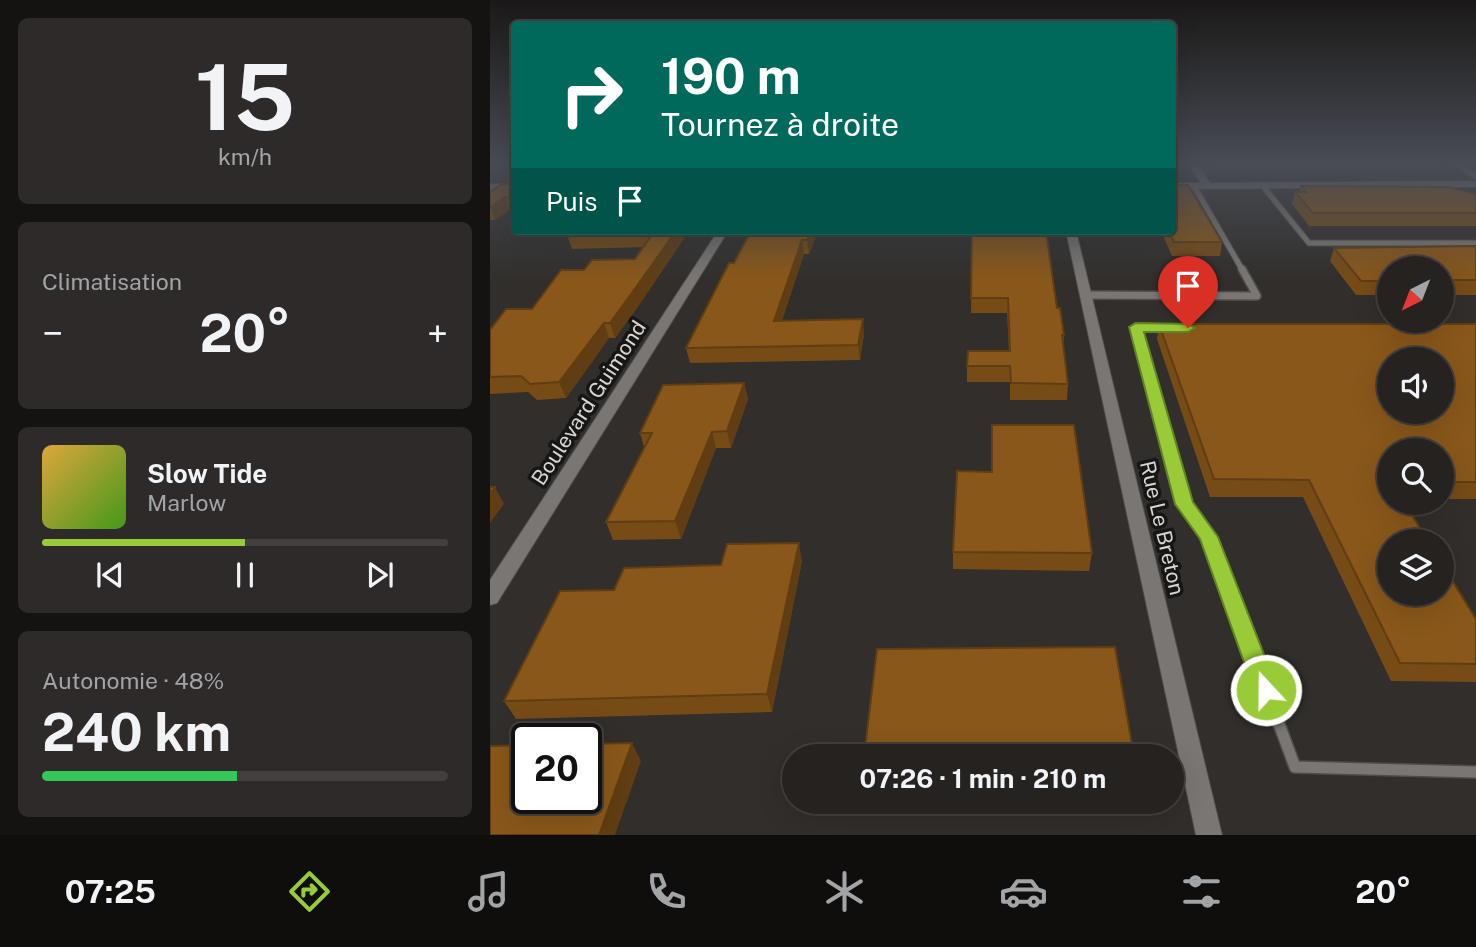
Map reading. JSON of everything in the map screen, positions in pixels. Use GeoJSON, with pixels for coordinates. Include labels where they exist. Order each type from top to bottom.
{"type":"FeatureCollection","features":[{"type":"Feature","properties":{"kind":"street","name":"Boulevard Guimond"},"geometry":{"type":"LineString","coordinates":[[490,597],[720,235]]}},
{"type":"Feature","properties":{"kind":"street","name":"Rue Le Breton"},"geometry":{"type":"LineString","coordinates":[[1072,235],[1209,835]]}},
{"type":"Feature","properties":{"kind":"lane"},"geometry":{"type":"LineString","coordinates":[[1086,295],[1257,296],[1204,203]]}},
{"type":"Feature","properties":{"kind":"lane"},"geometry":{"type":"LineString","coordinates":[[1277,203],[1309,243],[1476,243]]}},
{"type":"Feature","properties":{"kind":"lane"},"geometry":{"type":"LineString","coordinates":[[1176,328],[1136,327],[1184,504],[1209,537],[1295,767],[1476,772]]}},
{"type":"Feature","properties":{"kind":"building"},"geometry":{"type":"Polygon","coordinates":[[[1176,203],[1199,203],[1222,242],[1174,242],[1171,235],[1176,235],[1176,203]]]}},
{"type":"Feature","properties":{"kind":"building"},"geometry":{"type":"Polygon","coordinates":[[[1304,203],[1476,203],[1476,213],[1313,213],[1304,203]]]}},
{"type":"Feature","properties":{"kind":"building"},"geometry":{"type":"Polygon","coordinates":[[[652,235],[673,235],[610,323],[604,323],[559,382],[530,384],[521,376],[490,377],[490,330],[506,309],[532,309],[561,270],[584,270],[592,260],[635,259],[652,235]]]}},
{"type":"Feature","properties":{"kind":"building"},"geometry":{"type":"Polygon","coordinates":[[[749,235],[809,235],[807,240],[802,240],[774,321],[863,319],[858,345],[686,348],[729,263],[734,263],[749,235]]]}},
{"type":"Feature","properties":{"kind":"building"},"geometry":{"type":"Polygon","coordinates":[[[972,235],[1047,235],[1057,308],[1060,308],[1064,335],[1068,384],[1011,383],[1010,366],[967,366],[968,351],[1010,351],[1008,298],[971,298],[972,235]]]}},
{"type":"Feature","properties":{"kind":"building"},"geometry":{"type":"Polygon","coordinates":[[[1476,246],[1476,280],[1454,280],[1454,256],[1377,256],[1377,281],[1361,281],[1334,248],[1476,246]]]}},
{"type":"Feature","properties":{"kind":"building"},"geometry":{"type":"Polygon","coordinates":[[[1159,324],[1377,324],[1377,333],[1454,333],[1454,324],[1476,324],[1476,482],[1454,482],[1454,438],[1377,438],[1377,515],[1412,515],[1421,529],[1377,529],[1377,606],[1454,606],[1454,583],[1476,619],[1476,664],[1400,663],[1309,480],[1214,479],[1159,324]]]}},
{"type":"Feature","properties":{"kind":"building"},"geometry":{"type":"Polygon","coordinates":[[[744,383],[727,431],[712,432],[675,521],[606,522],[652,433],[640,433],[663,385],[744,383]]]}},
{"type":"Feature","properties":{"kind":"building"},"geometry":{"type":"Polygon","coordinates":[[[992,425],[1074,425],[1092,553],[953,552],[957,471],[992,472],[992,425]]]}},
{"type":"Feature","properties":{"kind":"building"},"geometry":{"type":"Polygon","coordinates":[[[799,543],[767,694],[504,701],[560,591],[614,590],[624,568],[721,565],[727,544],[799,543]]]}},
{"type":"Feature","properties":{"kind":"building"},"geometry":{"type":"Polygon","coordinates":[[[1115,647],[1132,744],[865,744],[877,649],[1115,647]]]}},
{"type":"Feature","properties":{"kind":"building"},"geometry":{"type":"Polygon","coordinates":[[[632,743],[599,835],[490,835],[490,746],[511,745],[511,814],[602,814],[602,744],[632,743]]]}},
{"type":"Feature","properties":{"kind":"route"},"geometry":{"type":"LineString","coordinates":[[1188,328],[1136,327],[1184,504],[1209,537],[1266,690]]}}]}
